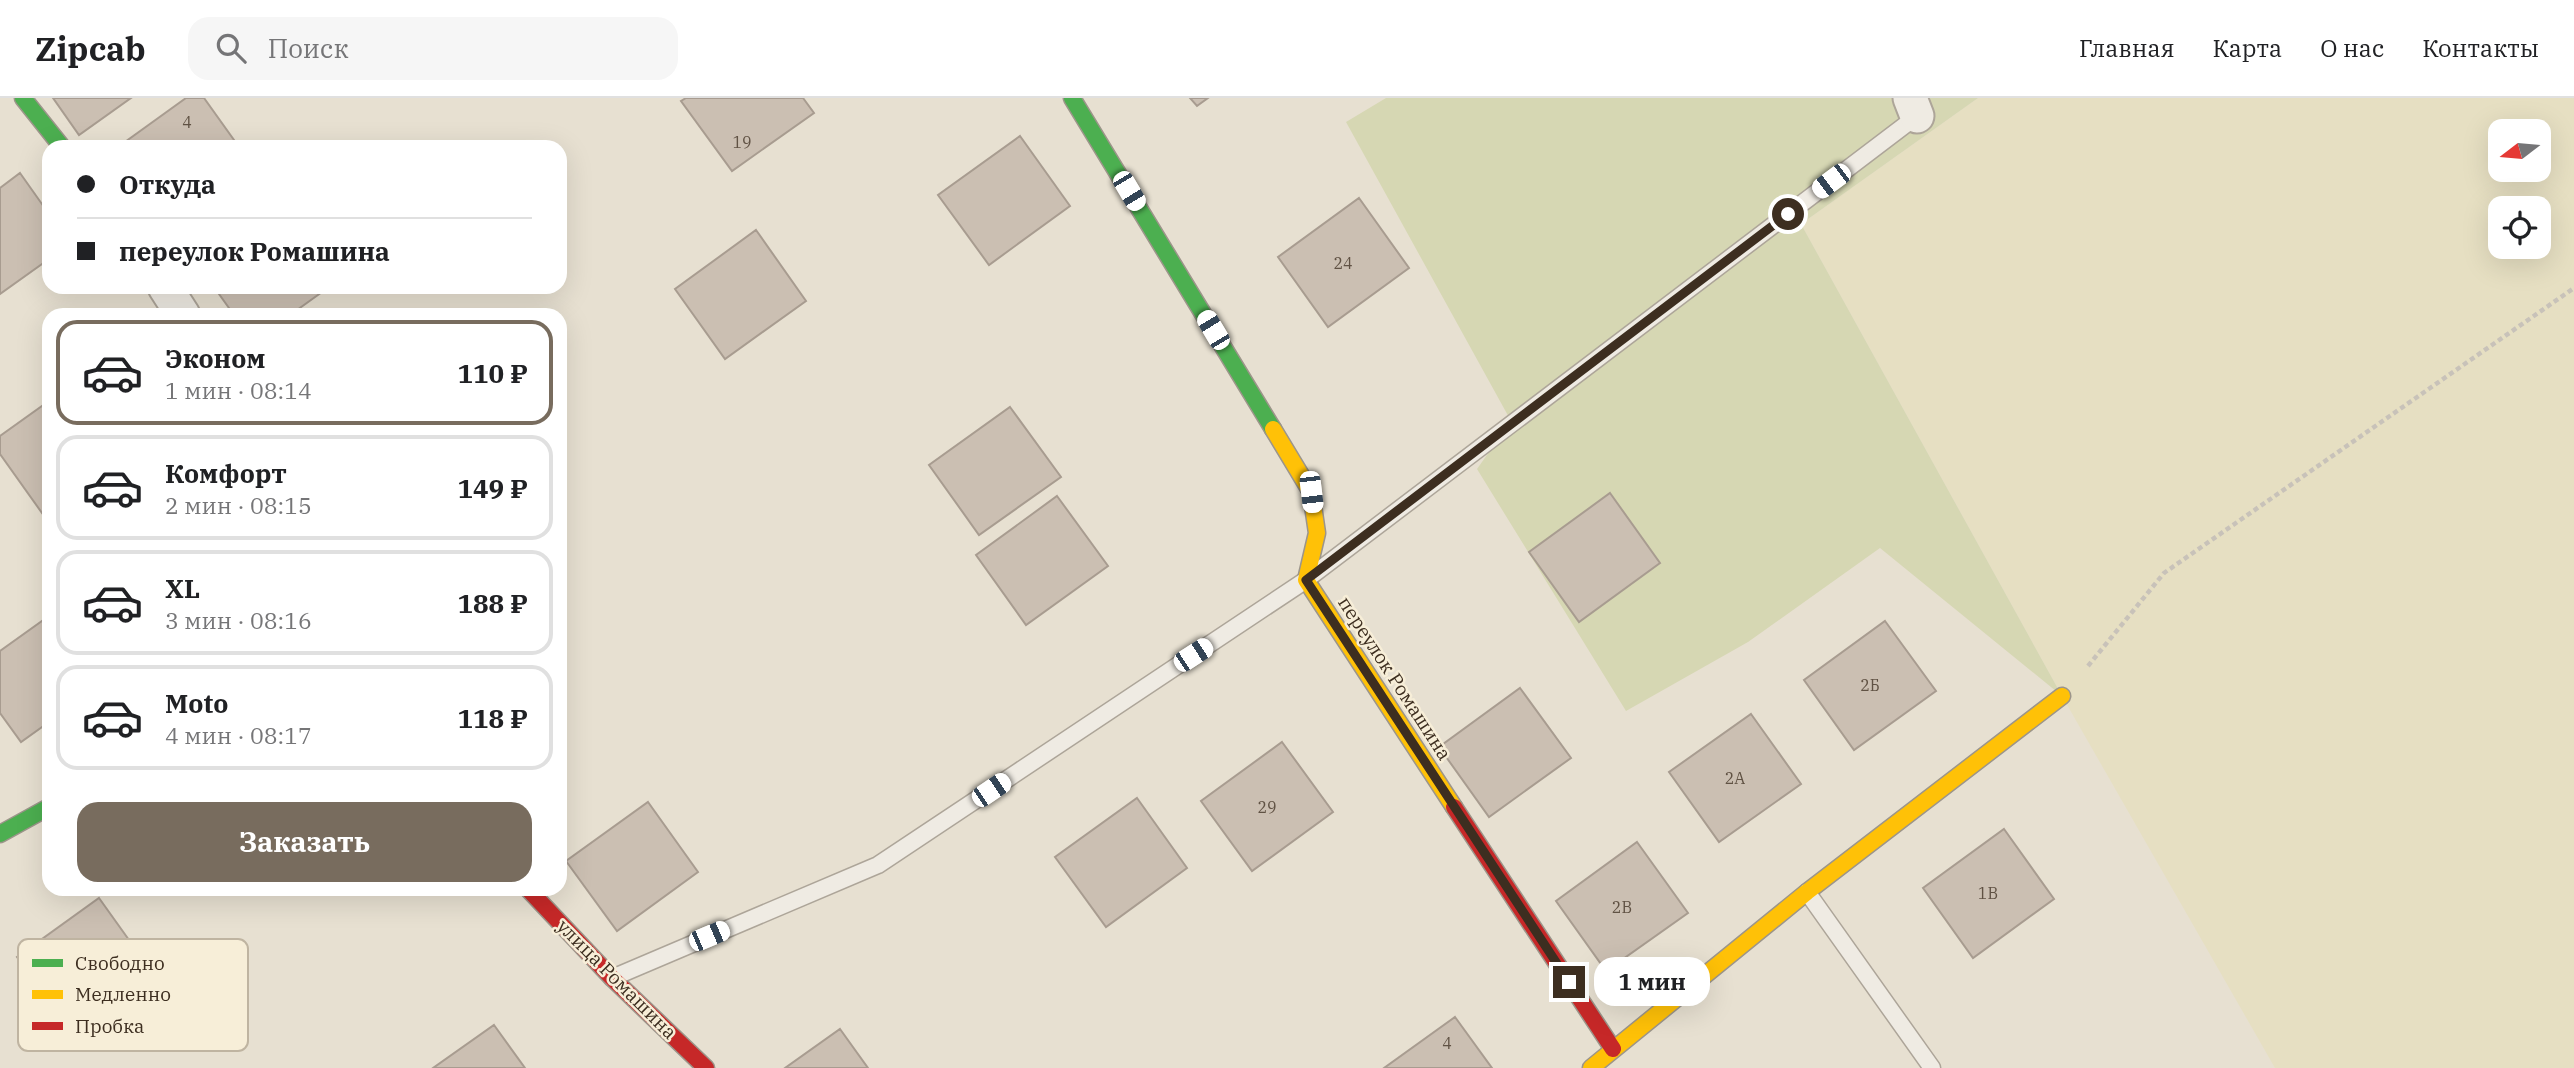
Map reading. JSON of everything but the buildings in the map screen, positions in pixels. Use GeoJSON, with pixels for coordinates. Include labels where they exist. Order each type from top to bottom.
{"type":"FeatureCollection","features":[{"type":"Feature","properties":{"kind":"street"},"geometry":{"type":"LineString","coordinates":[[23,98],[56,140]]}},
{"type":"Feature","properties":{"kind":"street"},"geometry":{"type":"LineString","coordinates":[[1072,98],[1311,492],[1317,533],[1306,580]]}},
{"type":"Feature","properties":{"kind":"street","name":"переулок Ромашина"},"geometry":{"type":"LineString","coordinates":[[1306,580],[1613,1049]]}},
{"type":"Feature","properties":{"kind":"street"},"geometry":{"type":"LineString","coordinates":[[1591,1068],[1807,892],[2062,696]]}},
{"type":"Feature","properties":{"kind":"street"},"geometry":{"type":"LineString","coordinates":[[0,834],[42,811]]}},
{"type":"Feature","properties":{"kind":"street","name":"улица Ромашина"},"geometry":{"type":"LineString","coordinates":[[535,896],[612,978],[706,1068]]}},
{"type":"Feature","properties":{"kind":"lane"},"geometry":{"type":"LineString","coordinates":[[612,978],[878,864],[1306,580],[1913,107]]}},
{"type":"Feature","properties":{"kind":"lane"},"geometry":{"type":"LineString","coordinates":[[1807,892],[1932,1068]]}},
{"type":"Feature","properties":{"kind":"path"},"geometry":{"type":"LineString","coordinates":[[2062,696],[2164,573],[2574,288]]}},
{"type":"Feature","properties":{"kind":"shaded area"},"geometry":{"type":"Polygon","coordinates":[[[1978,98],[2574,98],[2574,1068],[2275,1068],[2062,696],[1801,224],[1978,98]]]}},
{"type":"Feature","properties":{"kind":"green space"},"geometry":{"type":"Polygon","coordinates":[[[1386,98],[1978,98],[1801,224],[2062,696],[1880,548],[1748,642],[1626,711],[1477,469],[1511,421],[1346,122],[1386,98]]]}},
{"type":"Feature","properties":{"kind":"traffic: fast"},"geometry":{"type":"LineString","coordinates":[[23,98],[56,140]]}},
{"type":"Feature","properties":{"kind":"traffic: fast"},"geometry":{"type":"LineString","coordinates":[[1072,98],[1273,429]]}},
{"type":"Feature","properties":{"kind":"traffic: fast"},"geometry":{"type":"LineString","coordinates":[[0,834],[42,811]]}},
{"type":"Feature","properties":{"kind":"traffic: slow"},"geometry":{"type":"LineString","coordinates":[[1273,429],[1311,492],[1317,533],[1306,580],[1454,807]]}},
{"type":"Feature","properties":{"kind":"traffic: slow"},"geometry":{"type":"LineString","coordinates":[[1591,1068],[1807,892],[2062,696]]}},
{"type":"Feature","properties":{"kind":"traffic: jam"},"geometry":{"type":"LineString","coordinates":[[1454,807],[1613,1049]]}},
{"type":"Feature","properties":{"kind":"traffic: jam"},"geometry":{"type":"LineString","coordinates":[[535,896],[612,978],[706,1068]]}},
{"type":"Feature","properties":{"kind":"route"},"geometry":{"type":"LineString","coordinates":[[1569,982],[1306,580],[1788,214]]}}]}
